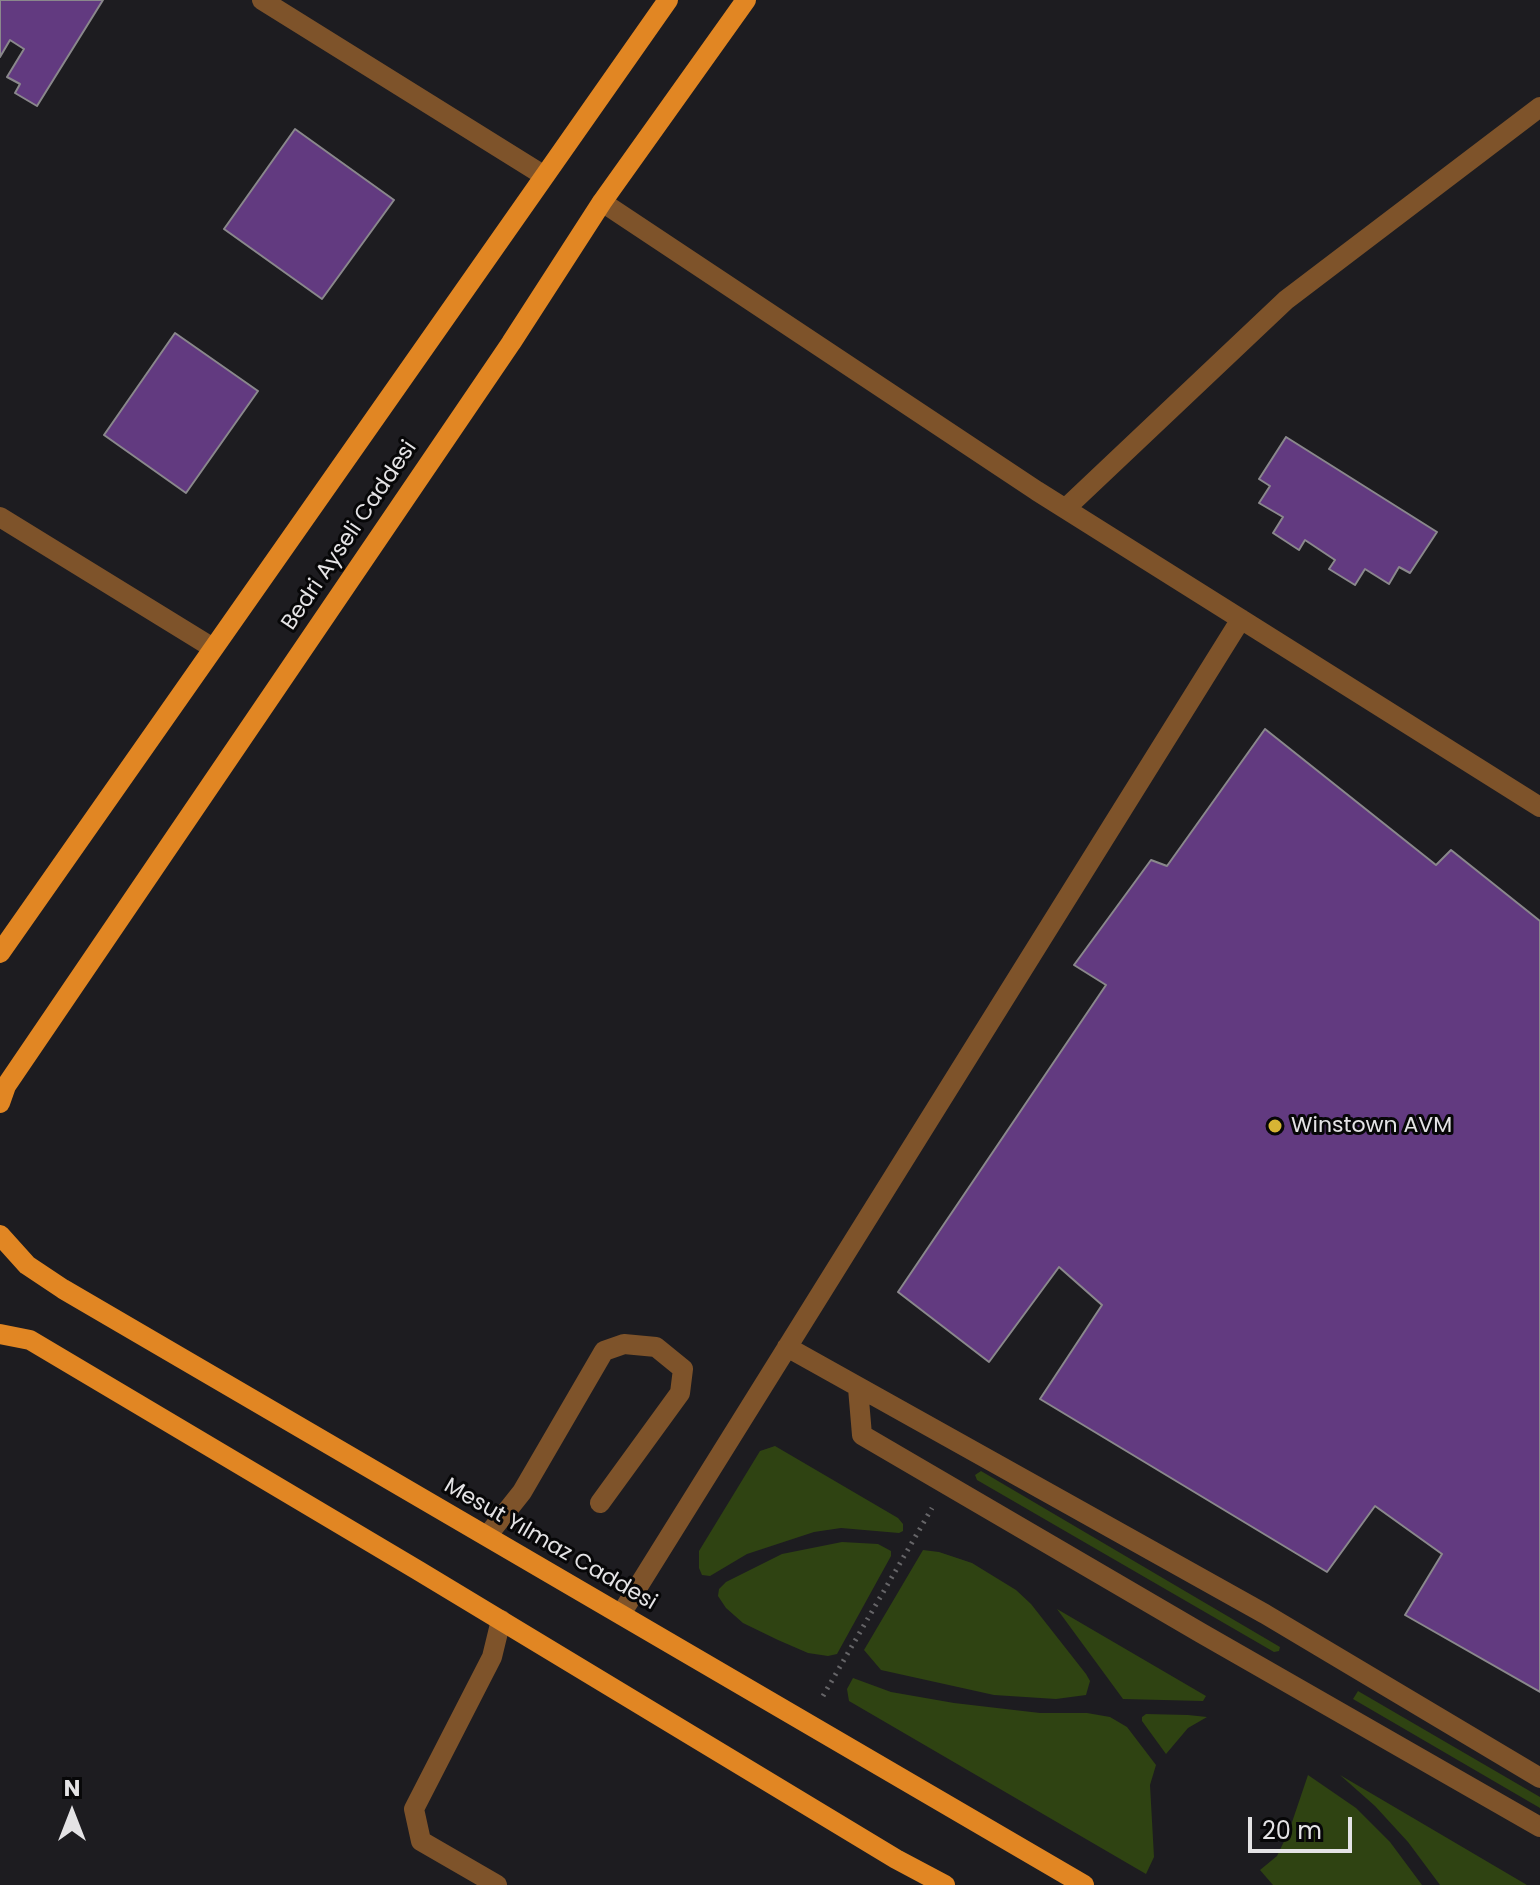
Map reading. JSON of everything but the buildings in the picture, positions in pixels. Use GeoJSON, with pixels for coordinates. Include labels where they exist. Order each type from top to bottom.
{"type":"FeatureCollection","features":[{"type":"Feature","properties":{"kind":"main road"},"geometry":{"type":"LineString","coordinates":[[0,953],[668,0]]}},
{"type":"Feature","properties":{"kind":"main road","name":"Bedri Ayseli Caddesi"},"geometry":{"type":"LineString","coordinates":[[0,1103],[6,1086],[511,343],[602,202],[746,0]]}},
{"type":"Feature","properties":{"kind":"main road","name":"Mesut Yılmaz Caddesi"},"geometry":{"type":"LineString","coordinates":[[0,1235],[27,1265],[63,1289],[1084,1885]]}},
{"type":"Feature","properties":{"kind":"main road"},"geometry":{"type":"LineString","coordinates":[[0,1334],[30,1340],[896,1859],[945,1885]]}},
{"type":"Feature","properties":{"kind":"street"},"geometry":{"type":"LineString","coordinates":[[262,0],[543,175]]}},
{"type":"Feature","properties":{"kind":"street"},"geometry":{"type":"LineString","coordinates":[[1066,508],[1286,300],[1540,107]]}},
{"type":"Feature","properties":{"kind":"street"},"geometry":{"type":"LineString","coordinates":[[602,202],[1066,508],[1540,807]]}},
{"type":"Feature","properties":{"kind":"street"},"geometry":{"type":"LineString","coordinates":[[0,517],[213,648]]}},
{"type":"Feature","properties":{"kind":"street"},"geometry":{"type":"LineString","coordinates":[[621,1614],[1241,619]]}},
{"type":"Feature","properties":{"kind":"street"},"geometry":{"type":"LineString","coordinates":[[487,1536],[522,1492],[604,1351],[624,1344],[656,1347],[683,1369],[680,1393],[600,1503]]}},
{"type":"Feature","properties":{"kind":"street"},"geometry":{"type":"LineString","coordinates":[[787,1347],[1265,1614],[1540,1778]]}},
{"type":"Feature","properties":{"kind":"street"},"geometry":{"type":"LineString","coordinates":[[858,1388],[862,1435],[1540,1827]]}},
{"type":"Feature","properties":{"kind":"street"},"geometry":{"type":"LineString","coordinates":[[497,1885],[421,1841],[414,1809],[492,1657],[501,1620]]}},
{"type":"Feature","properties":{"kind":"path"},"geometry":{"type":"LineString","coordinates":[[823,1696],[946,1484]]}},
{"type":"Feature","properties":{"kind":"green space"},"geometry":{"type":"Polygon","coordinates":[[[775,1446],[898,1518],[903,1524],[903,1531],[841,1528],[814,1532],[747,1554],[710,1576],[702,1575],[699,1551],[760,1451],[775,1446]]]}},
{"type":"Feature","properties":{"kind":"green space"},"geometry":{"type":"Polygon","coordinates":[[[981,1471],[1280,1647],[1279,1651],[1274,1652],[977,1480],[975,1475],[981,1471]]]}},
{"type":"Feature","properties":{"kind":"green space"},"geometry":{"type":"Polygon","coordinates":[[[842,1542],[878,1544],[891,1551],[891,1556],[837,1654],[808,1653],[743,1623],[718,1596],[719,1589],[726,1582],[782,1554],[842,1542]]]}},
{"type":"Feature","properties":{"kind":"green space"},"geometry":{"type":"Polygon","coordinates":[[[923,1550],[972,1563],[1016,1590],[1031,1604],[1086,1674],[1090,1681],[1086,1695],[1056,1699],[994,1695],[881,1670],[864,1650],[923,1550]]]}},
{"type":"Feature","properties":{"kind":"green space"},"geometry":{"type":"Polygon","coordinates":[[[1057,1609],[1206,1696],[1203,1701],[1123,1699],[1057,1609]]]}},
{"type":"Feature","properties":{"kind":"green space"},"geometry":{"type":"Polygon","coordinates":[[[853,1678],[891,1692],[1040,1713],[1087,1713],[1110,1717],[1127,1727],[1156,1765],[1150,1785],[1154,1857],[1146,1874],[849,1701],[847,1689],[853,1678]]]}},
{"type":"Feature","properties":{"kind":"green space"},"geometry":{"type":"Polygon","coordinates":[[[1358,1691],[1540,1797],[1540,1808],[1353,1699],[1358,1691]]]}},
{"type":"Feature","properties":{"kind":"green space"},"geometry":{"type":"Polygon","coordinates":[[[1146,1714],[1207,1717],[1188,1728],[1166,1754],[1142,1721],[1146,1714]]]}},
{"type":"Feature","properties":{"kind":"green space"},"geometry":{"type":"Polygon","coordinates":[[[1308,1775],[1356,1808],[1390,1842],[1422,1885],[1273,1885],[1260,1870],[1277,1856],[1308,1775]]]}},
{"type":"Feature","properties":{"kind":"green space"},"geometry":{"type":"Polygon","coordinates":[[[1340,1775],[1527,1885],[1440,1885],[1408,1842],[1375,1806],[1340,1775]]]}},
{"type":"Feature","properties":{"kind":"place","name":"Winstown AVM"},"geometry":{"type":"Point","coordinates":[1275,1126]}}]}
